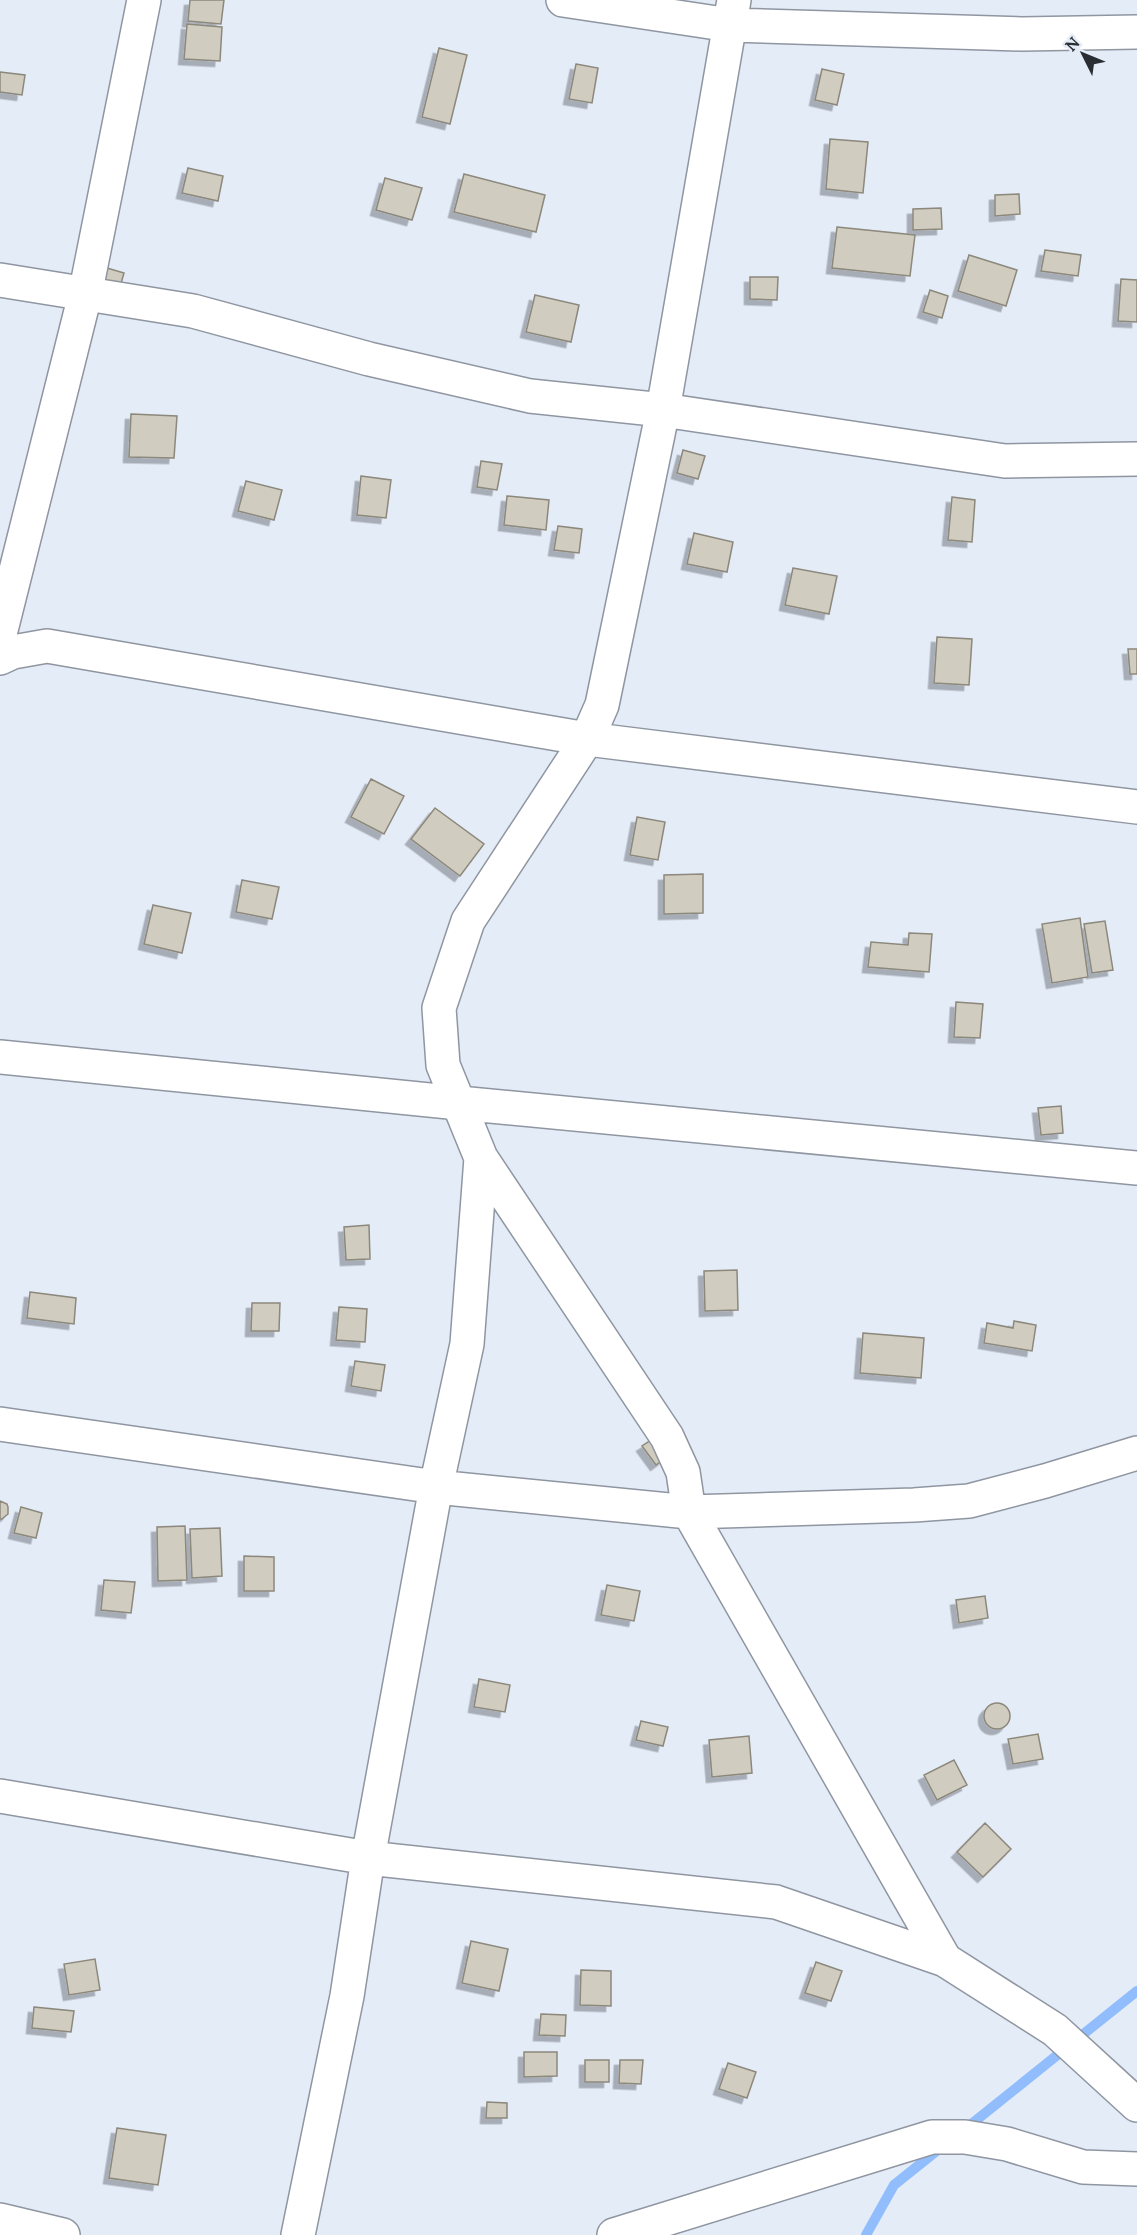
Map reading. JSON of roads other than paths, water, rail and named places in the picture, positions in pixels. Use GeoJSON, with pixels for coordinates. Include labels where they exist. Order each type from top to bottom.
{"type":"FeatureCollection","features":[{"type":"Feature","properties":{"kind":"street"},"geometry":{"type":"LineString","coordinates":[[0,634],[85,295],[144,0]]}},
{"type":"Feature","properties":{"kind":"street"},"geometry":{"type":"LineString","coordinates":[[563,0],[1022,34],[1137,32]]}},
{"type":"Feature","properties":{"kind":"street"},"geometry":{"type":"LineString","coordinates":[[732,13],[663,410],[602,705],[587,739],[468,921],[439,1008],[443,1065],[482,1158],[667,1437],[683,1472],[689,1512],[945,1960]]}},
{"type":"Feature","properties":{"kind":"street"},"geometry":{"type":"LineString","coordinates":[[0,280],[193,311],[369,359],[530,396],[663,410],[1005,461],[1137,459]]}},
{"type":"Feature","properties":{"kind":"street"},"geometry":{"type":"LineString","coordinates":[[0,658],[13,652],[47,646],[587,739],[1137,807]]}},
{"type":"Feature","properties":{"kind":"street"},"geometry":{"type":"LineString","coordinates":[[0,1057],[1137,1168]]}},
{"type":"Feature","properties":{"kind":"street"},"geometry":{"type":"LineString","coordinates":[[298,2235],[347,1996],[368,1858],[436,1487],[467,1344],[482,1158]]}},
{"type":"Feature","properties":{"kind":"street"},"geometry":{"type":"LineString","coordinates":[[0,1424],[436,1487],[689,1512],[969,1501],[1137,1453]]}},
{"type":"Feature","properties":{"kind":"street"},"geometry":{"type":"LineString","coordinates":[[0,1796],[368,1858],[776,1902],[945,1960],[1055,2030],[1137,2105]]}},
{"type":"Feature","properties":{"kind":"street"},"geometry":{"type":"LineString","coordinates":[[614,2235],[932,2136],[965,2137],[1007,2145],[1083,2167],[1137,2169]]}},
{"type":"Feature","properties":{"kind":"street"},"geometry":{"type":"LineString","coordinates":[[0,2220],[63,2235]]}},
{"type":"Feature","properties":{"kind":"waterway"},"geometry":{"type":"LineString","coordinates":[[964,2130],[1137,1991]]}},
{"type":"Feature","properties":{"kind":"waterway"},"geometry":{"type":"LineString","coordinates":[[866,2235],[894,2185],[944,2145]]}}]}
